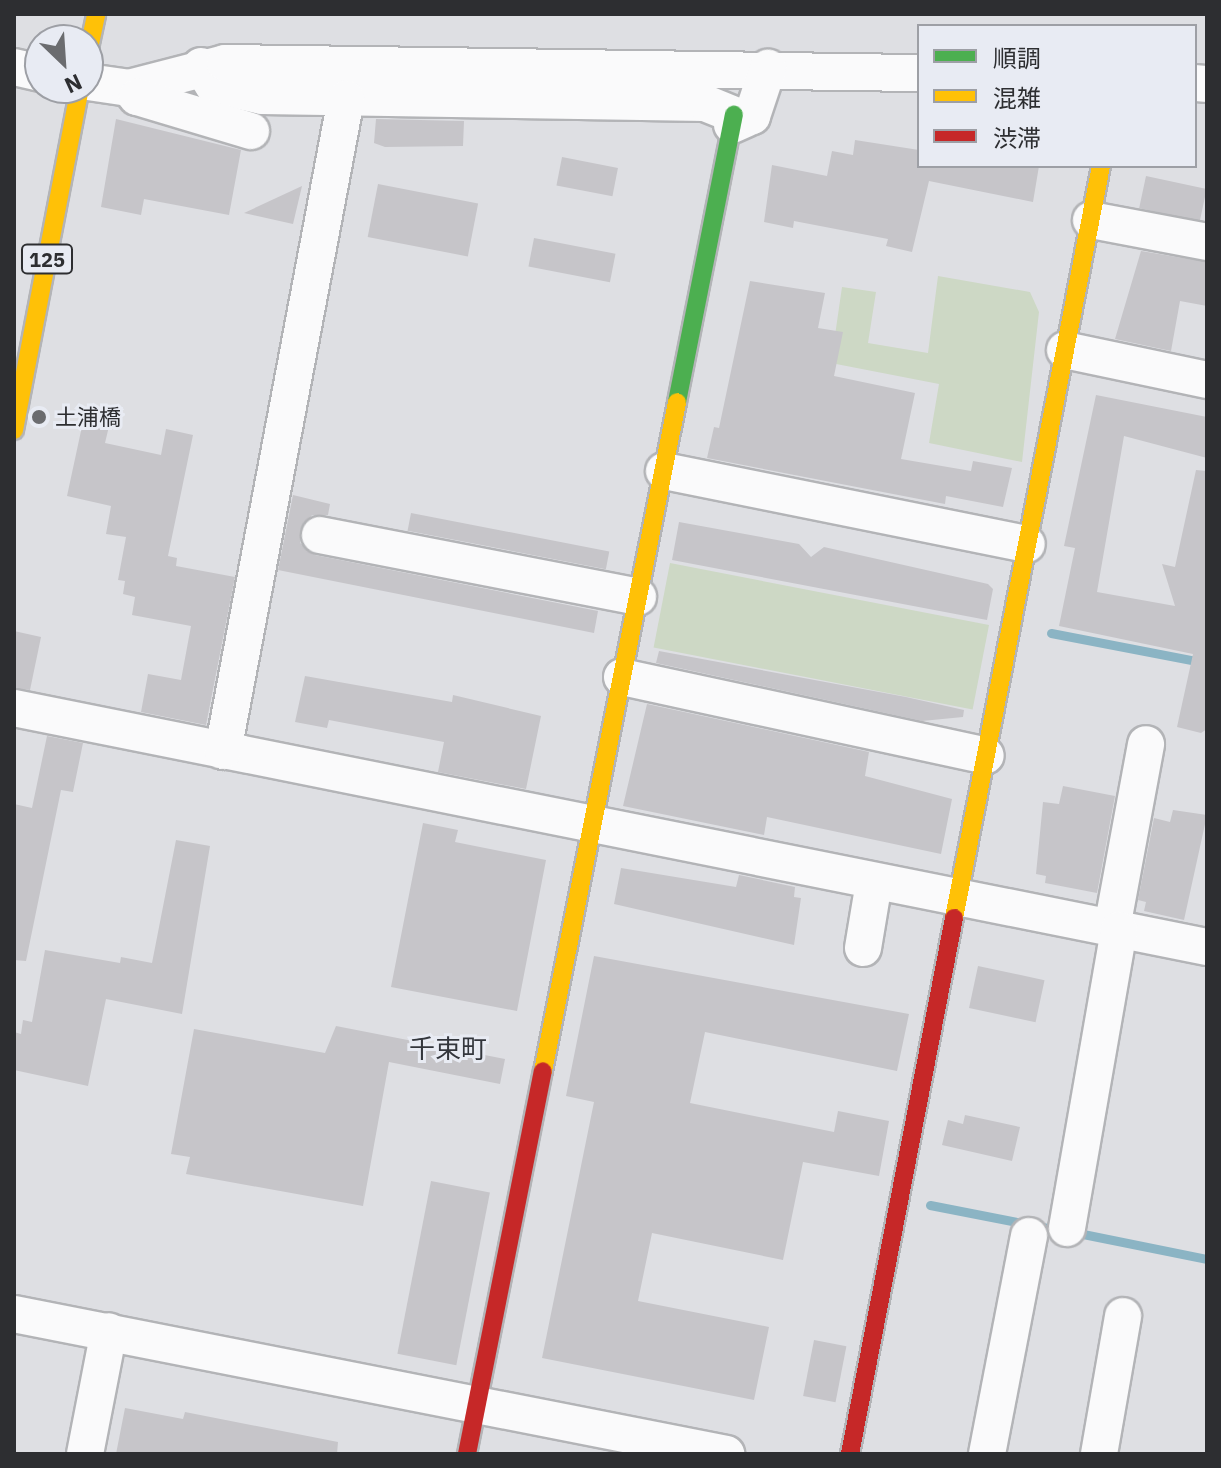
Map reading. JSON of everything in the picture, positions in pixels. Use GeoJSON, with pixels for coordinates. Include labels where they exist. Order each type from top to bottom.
{"type":"FeatureCollection","features":[{"type":"Feature","properties":{"kind":"main road","name":"125"},"geometry":{"type":"LineString","coordinates":[[14,430],[77,104]]}},
{"type":"Feature","properties":{"kind":"main road"},"geometry":{"type":"LineString","coordinates":[[467,1454],[733,120]]}},
{"type":"Feature","properties":{"kind":"main road"},"geometry":{"type":"LineString","coordinates":[[850,1454],[961,898],[1101,168]]}},
{"type":"Feature","properties":{"kind":"street"},"geometry":{"type":"LineString","coordinates":[[201,66],[213,85],[250,93],[346,99],[705,103],[733,120],[752,116],[768,68]]}},
{"type":"Feature","properties":{"kind":"street"},"geometry":{"type":"LineString","coordinates":[[104,84],[129,88],[201,66],[768,68],[917,73]]}},
{"type":"Feature","properties":{"kind":"street"},"geometry":{"type":"LineString","coordinates":[[129,88],[137,97],[251,131]]}},
{"type":"Feature","properties":{"kind":"street"},"geometry":{"type":"LineString","coordinates":[[223,751],[346,99]]}},
{"type":"Feature","properties":{"kind":"street"},"geometry":{"type":"LineString","coordinates":[[1091,220],[1207,242]]}},
{"type":"Feature","properties":{"kind":"street"},"geometry":{"type":"LineString","coordinates":[[1065,350],[1207,380]]}},
{"type":"Feature","properties":{"kind":"street"},"geometry":{"type":"LineString","coordinates":[[664,471],[1027,544]]}},
{"type":"Feature","properties":{"kind":"street"},"geometry":{"type":"LineString","coordinates":[[320,535],[638,597]]}},
{"type":"Feature","properties":{"kind":"street"},"geometry":{"type":"LineString","coordinates":[[622,677],[986,756]]}},
{"type":"Feature","properties":{"kind":"street"},"geometry":{"type":"LineString","coordinates":[[14,708],[1207,947]]}},
{"type":"Feature","properties":{"kind":"street"},"geometry":{"type":"LineString","coordinates":[[1067,1228],[1146,744]]}},
{"type":"Feature","properties":{"kind":"street"},"geometry":{"type":"LineString","coordinates":[[863,948],[874,882]]}},
{"type":"Feature","properties":{"kind":"street"},"geometry":{"type":"LineString","coordinates":[[987,1454],[1029,1236]]}},
{"type":"Feature","properties":{"kind":"street"},"geometry":{"type":"LineString","coordinates":[[14,1314],[476,1405],[664,1448],[726,1454]]}},
{"type":"Feature","properties":{"kind":"street"},"geometry":{"type":"LineString","coordinates":[[1099,1454],[1123,1316]]}},
{"type":"Feature","properties":{"kind":"street"},"geometry":{"type":"LineString","coordinates":[[85,1454],[109,1331]]}},
{"type":"Feature","properties":{"kind":"green space"},"geometry":{"type":"Polygon","coordinates":[[[938,276],[1030,292],[1039,312],[1022,462],[929,443],[939,384],[831,363],[842,287],[876,292],[868,343],[928,353],[938,276]]]}},
{"type":"Feature","properties":{"kind":"green space"},"geometry":{"type":"Polygon","coordinates":[[[670,563],[989,625],[973,709],[654,647],[670,563]]]}},
{"type":"Feature","properties":{"kind":"building"},"geometry":{"type":"Polygon","coordinates":[[[116,119],[241,150],[229,215],[144,199],[141,215],[101,207],[116,119]]]}},
{"type":"Feature","properties":{"kind":"building"},"geometry":{"type":"Polygon","coordinates":[[[376,119],[464,121],[463,146],[385,147],[374,143],[376,119]]]}},
{"type":"Feature","properties":{"kind":"building"},"geometry":{"type":"Polygon","coordinates":[[[855,140],[917,150],[917,168],[1039,168],[1033,202],[929,181],[912,252],[886,246],[888,239],[794,221],[793,228],[764,222],[772,165],[827,176],[832,151],[853,155],[855,140]]]}},
{"type":"Feature","properties":{"kind":"building"},"geometry":{"type":"Polygon","coordinates":[[[562,157],[618,168],[612,196],[556,185],[562,157]]]}},
{"type":"Feature","properties":{"kind":"building"},"geometry":{"type":"Polygon","coordinates":[[[1146,176],[1207,189],[1200,221],[1139,208],[1146,176]]]}},
{"type":"Feature","properties":{"kind":"building"},"geometry":{"type":"Polygon","coordinates":[[[378,184],[478,203],[468,256],[368,237],[378,184]]]}},
{"type":"Feature","properties":{"kind":"building"},"geometry":{"type":"Polygon","coordinates":[[[302,186],[293,224],[244,213],[302,186]]]}},
{"type":"Feature","properties":{"kind":"building"},"geometry":{"type":"Polygon","coordinates":[[[534,238],[615,254],[610,282],[528,266],[534,238]]]}},
{"type":"Feature","properties":{"kind":"building"},"geometry":{"type":"Polygon","coordinates":[[[1141,251],[1207,262],[1207,306],[1180,301],[1171,351],[1115,339],[1141,251]]]}},
{"type":"Feature","properties":{"kind":"building"},"geometry":{"type":"Polygon","coordinates":[[[750,281],[825,293],[818,328],[843,332],[834,376],[915,393],[901,459],[971,471],[973,461],[1012,468],[1003,507],[946,496],[945,504],[707,458],[714,427],[719,428],[750,281]]]}},
{"type":"Feature","properties":{"kind":"building"},"geometry":{"type":"Polygon","coordinates":[[[1096,395],[1207,417],[1207,458],[1124,436],[1097,592],[1175,606],[1162,564],[1175,567],[1196,470],[1207,471],[1207,729],[1201,733],[1177,727],[1193,654],[1059,626],[1075,548],[1064,546],[1096,395]]]}},
{"type":"Feature","properties":{"kind":"building"},"geometry":{"type":"Polygon","coordinates":[[[84,417],[110,422],[105,443],[161,455],[166,429],[193,435],[168,556],[177,558],[176,566],[235,577],[206,725],[141,712],[148,674],[181,680],[191,626],[132,615],[135,597],[123,594],[125,581],[118,580],[126,537],[106,534],[111,506],[67,496],[84,417]]]}},
{"type":"Feature","properties":{"kind":"building"},"geometry":{"type":"Polygon","coordinates":[[[293,495],[330,504],[328,515],[312,515],[300,530],[300,543],[315,555],[598,611],[594,633],[278,570],[293,495]]]}},
{"type":"Feature","properties":{"kind":"building"},"geometry":{"type":"Polygon","coordinates":[[[411,513],[609,552],[606,569],[408,531],[411,513]]]}},
{"type":"Feature","properties":{"kind":"building"},"geometry":{"type":"Polygon","coordinates":[[[679,522],[799,544],[811,557],[824,547],[988,584],[993,589],[987,620],[672,560],[679,522]]]}},
{"type":"Feature","properties":{"kind":"building"},"geometry":{"type":"Polygon","coordinates":[[[14,631],[41,637],[30,690],[14,688],[14,631]]]}},
{"type":"Feature","properties":{"kind":"building"},"geometry":{"type":"Polygon","coordinates":[[[659,651],[906,697],[964,710],[963,717],[922,721],[656,663],[659,651]]]}},
{"type":"Feature","properties":{"kind":"building"},"geometry":{"type":"Polygon","coordinates":[[[305,676],[452,702],[453,695],[541,716],[526,789],[438,772],[444,742],[329,720],[327,728],[295,722],[305,676]]]}},
{"type":"Feature","properties":{"kind":"building"},"geometry":{"type":"Polygon","coordinates":[[[647,704],[869,752],[865,776],[952,799],[941,854],[767,817],[764,835],[623,806],[647,704]]]}},
{"type":"Feature","properties":{"kind":"building"},"geometry":{"type":"Polygon","coordinates":[[[47,736],[83,743],[73,792],[61,790],[26,961],[14,960],[14,804],[32,808],[47,736]]]}},
{"type":"Feature","properties":{"kind":"building"},"geometry":{"type":"Polygon","coordinates":[[[1063,786],[1115,796],[1097,893],[1045,883],[1046,876],[1036,874],[1043,802],[1059,804],[1063,786]]]}},
{"type":"Feature","properties":{"kind":"building"},"geometry":{"type":"Polygon","coordinates":[[[1173,810],[1207,815],[1184,920],[1144,911],[1146,902],[1138,900],[1154,818],[1170,822],[1173,810]]]}},
{"type":"Feature","properties":{"kind":"building"},"geometry":{"type":"Polygon","coordinates":[[[423,823],[458,830],[455,842],[546,860],[517,1011],[391,987],[423,823]]]}},
{"type":"Feature","properties":{"kind":"building"},"geometry":{"type":"Polygon","coordinates":[[[176,840],[210,846],[182,1014],[106,999],[88,1086],[14,1070],[14,1032],[21,1034],[23,1020],[32,1022],[45,950],[120,963],[121,957],[152,963],[176,840]]]}},
{"type":"Feature","properties":{"kind":"building"},"geometry":{"type":"Polygon","coordinates":[[[621,868],[736,887],[739,875],[795,887],[794,897],[801,898],[794,945],[614,904],[621,868]]]}},
{"type":"Feature","properties":{"kind":"building"},"geometry":{"type":"Polygon","coordinates":[[[594,956],[909,1014],[897,1071],[705,1032],[690,1103],[834,1132],[838,1111],[889,1121],[879,1176],[803,1162],[783,1260],[652,1233],[638,1301],[769,1327],[754,1400],[542,1358],[594,1102],[566,1096],[594,956]]]}},
{"type":"Feature","properties":{"kind":"building"},"geometry":{"type":"Polygon","coordinates":[[[978,966],[1045,980],[1036,1022],[969,1008],[978,966]]]}},
{"type":"Feature","properties":{"kind":"building"},"geometry":{"type":"Polygon","coordinates":[[[336,1026],[505,1059],[500,1084],[389,1062],[363,1206],[186,1174],[190,1157],[171,1154],[194,1029],[325,1053],[336,1026]]]}},
{"type":"Feature","properties":{"kind":"building"},"geometry":{"type":"Polygon","coordinates":[[[965,1115],[1020,1127],[1012,1161],[942,1145],[948,1120],[963,1124],[965,1115]]]}},
{"type":"Feature","properties":{"kind":"building"},"geometry":{"type":"Polygon","coordinates":[[[431,1181],[490,1192],[456,1365],[397,1354],[431,1181]]]}},
{"type":"Feature","properties":{"kind":"building"},"geometry":{"type":"Polygon","coordinates":[[[814,1340],[846,1346],[836,1402],[803,1396],[814,1340]]]}},
{"type":"Feature","properties":{"kind":"building"},"geometry":{"type":"Polygon","coordinates":[[[125,1408],[183,1419],[185,1412],[338,1442],[337,1454],[116,1454],[125,1408]]]}},
{"type":"Feature","properties":{"kind":"waterway"},"geometry":{"type":"LineString","coordinates":[[1051,633],[1207,663]]}},
{"type":"Feature","properties":{"kind":"waterway"},"geometry":{"type":"LineString","coordinates":[[930,1205],[1058,1230]]}},
{"type":"Feature","properties":{"kind":"waterway"},"geometry":{"type":"LineString","coordinates":[[1073,1232],[1207,1259]]}},
{"type":"Feature","properties":{"kind":"traffic: fast"},"geometry":{"type":"LineString","coordinates":[[677,402],[734,115]]}},
{"type":"Feature","properties":{"kind":"traffic: slow"},"geometry":{"type":"LineString","coordinates":[[94,24],[96,14]]}},
{"type":"Feature","properties":{"kind":"traffic: slow"},"geometry":{"type":"LineString","coordinates":[[14,430],[77,104]]}},
{"type":"Feature","properties":{"kind":"traffic: slow"},"geometry":{"type":"LineString","coordinates":[[954,918],[1101,168]]}},
{"type":"Feature","properties":{"kind":"traffic: slow"},"geometry":{"type":"LineString","coordinates":[[543,1071],[677,402]]}},
{"type":"Feature","properties":{"kind":"traffic: jam"},"geometry":{"type":"LineString","coordinates":[[850,1454],[954,918]]}},
{"type":"Feature","properties":{"kind":"traffic: jam"},"geometry":{"type":"LineString","coordinates":[[467,1454],[543,1071]]}},
{"type":"Feature","properties":{"kind":"place","name":"土浦橋"},"geometry":{"type":"Point","coordinates":[39,417]}},
{"type":"Feature","properties":{"kind":"district","name":"千束町"},"geometry":{"type":"Point","coordinates":[448,1049]}}]}
